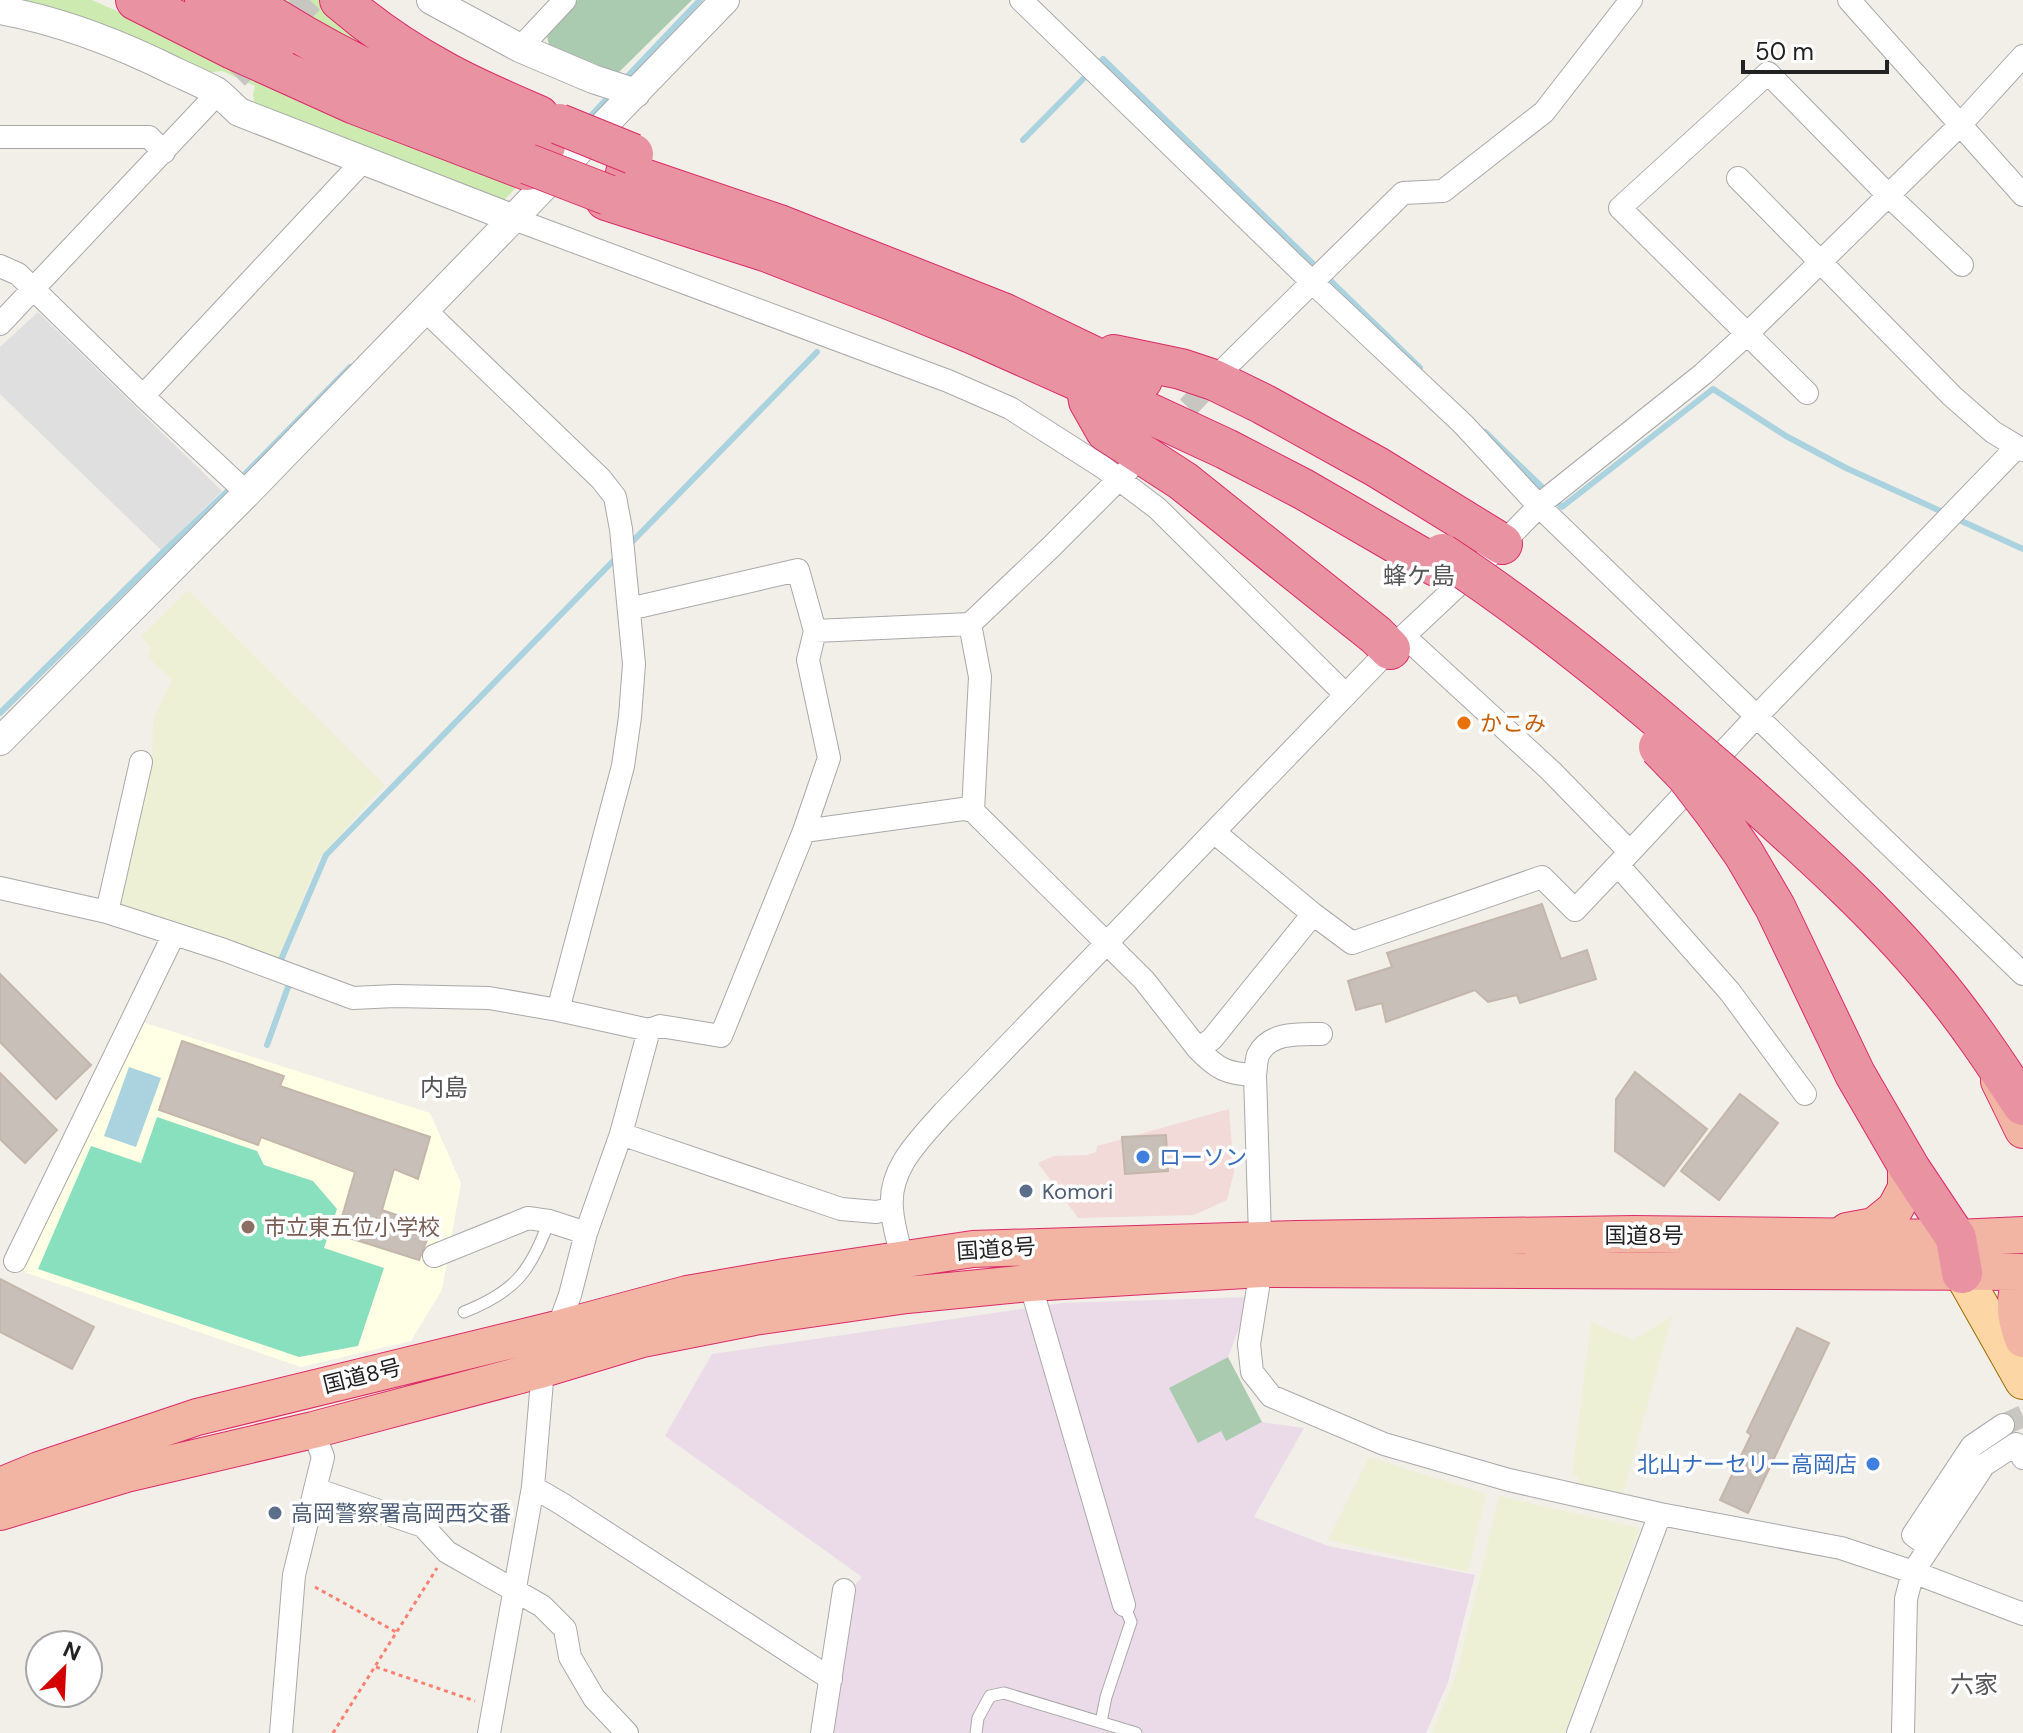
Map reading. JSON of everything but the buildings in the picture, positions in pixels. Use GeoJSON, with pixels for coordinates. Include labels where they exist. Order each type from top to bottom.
{"type":"FeatureCollection","features":[{"type":"Feature","properties":{"kind":"highway"},"geometry":{"type":"LineString","coordinates":[[136,0],[231,48],[355,104],[540,151],[619,180],[782,226],[1003,313],[1166,392],[1264,446],[1439,560]]}},
{"type":"Feature","properties":{"kind":"highway"},"geometry":{"type":"LineString","coordinates":[[205,0],[300,58],[471,141],[540,151]]}},
{"type":"Feature","properties":{"kind":"highway"},"geometry":{"type":"LineString","coordinates":[[246,0],[323,46],[375,72],[540,151],[619,180],[693,228],[768,252],[894,301],[1086,384],[1226,449],[1501,594],[1633,695],[1732,804],[1819,860],[1876,915],[1980,1039],[2023,1105]]}},
{"type":"Feature","properties":{"kind":"highway"},"geometry":{"type":"LineString","coordinates":[[340,0],[375,28],[443,72],[540,151]]}},
{"type":"Feature","properties":{"kind":"highway"},"geometry":{"type":"LineString","coordinates":[[1053,337],[1094,351],[1181,369],[1214,380],[1377,467],[1502,544]]}},
{"type":"Feature","properties":{"kind":"highway"},"geometry":{"type":"LineString","coordinates":[[1086,384],[1089,401],[1106,431],[1183,481],[1376,635],[1397,642]]}},
{"type":"Feature","properties":{"kind":"highway"},"geometry":{"type":"LineString","coordinates":[[1732,804],[1744,854],[1775,907],[1855,1074],[1965,1261],[2021,1254],[2023,1251]]}},
{"type":"Feature","properties":{"kind":"highway"},"geometry":{"type":"LineString","coordinates":[[1980,1039],[2023,1130]]}},
{"type":"Feature","properties":{"kind":"highway"},"geometry":{"type":"LineString","coordinates":[[1818,1236],[1874,1226],[1895,1209],[1906,1188],[1906,1161]]}},
{"type":"Feature","properties":{"kind":"highway","name":"国道8号"},"geometry":{"type":"LineString","coordinates":[[0,1512],[126,1474],[313,1430],[543,1369],[642,1339],[754,1317],[907,1295],[1260,1254],[1634,1234],[1818,1236],[2023,1273]]}},
{"type":"Feature","properties":{"kind":"highway","name":"国道8号"},"geometry":{"type":"LineString","coordinates":[[0,1486],[197,1417],[687,1294],[973,1249],[1033,1246],[1260,1254],[1965,1261],[2023,1235]]}},
{"type":"Feature","properties":{"kind":"highway"},"geometry":{"type":"LineString","coordinates":[[2023,1273],[2016,1289],[2016,1322],[2023,1339]]}},
{"type":"Feature","properties":{"kind":"main road"},"geometry":{"type":"LineString","coordinates":[[1965,1261],[2023,1381]]}},
{"type":"Feature","properties":{"kind":"street"},"geometry":{"type":"LineString","coordinates":[[431,0],[520,48],[593,79],[636,93]]}},
{"type":"Feature","properties":{"kind":"street"},"geometry":{"type":"LineString","coordinates":[[520,48],[565,0]]}},
{"type":"Feature","properties":{"kind":"street"},"geometry":{"type":"LineString","coordinates":[[0,741],[426,311],[725,0]]}},
{"type":"Feature","properties":{"kind":"street"},"geometry":{"type":"LineString","coordinates":[[1021,0],[1102,78],[1320,275],[1463,424],[1547,498],[1756,717],[2023,974]]}},
{"type":"Feature","properties":{"kind":"street"},"geometry":{"type":"LineString","coordinates":[[1225,368],[1403,193],[1443,191],[1544,112],[1631,0]]}},
{"type":"Feature","properties":{"kind":"street"},"geometry":{"type":"LineString","coordinates":[[1849,0],[2023,195]]}},
{"type":"Feature","properties":{"kind":"street"},"geometry":{"type":"LineString","coordinates":[[0,10],[65,25],[158,63],[227,84],[239,112],[514,219],[948,381],[1010,408],[1127,471],[1157,508],[1346,695]]}},
{"type":"Feature","properties":{"kind":"street"},"geometry":{"type":"LineString","coordinates":[[902,1259],[891,1209],[893,1183],[907,1153],[944,1112],[1397,642],[1547,498],[1703,374],[1747,334],[1960,125],[2023,56]]}},
{"type":"Feature","properties":{"kind":"street"},"geometry":{"type":"LineString","coordinates":[[1807,393],[1620,208],[1768,73],[1962,265]]}},
{"type":"Feature","properties":{"kind":"street"},"geometry":{"type":"LineString","coordinates":[[0,324],[227,84]]}},
{"type":"Feature","properties":{"kind":"street"},"geometry":{"type":"LineString","coordinates":[[0,137],[149,137],[164,152]]}},
{"type":"Feature","properties":{"kind":"street"},"geometry":{"type":"LineString","coordinates":[[143,396],[364,160]]}},
{"type":"Feature","properties":{"kind":"street"},"geometry":{"type":"LineString","coordinates":[[1214,832],[1352,943],[1542,877],[1575,910],[1756,717],[2020,449],[1993,432],[1952,396],[1738,178]]}},
{"type":"Feature","properties":{"kind":"street"},"geometry":{"type":"LineString","coordinates":[[0,266],[18,274],[247,493]]}},
{"type":"Feature","properties":{"kind":"street"},"geometry":{"type":"LineString","coordinates":[[426,311],[601,479],[615,497],[634,664],[630,717],[623,766],[558,1010]]}},
{"type":"Feature","properties":{"kind":"street"},"geometry":{"type":"LineString","coordinates":[[815,631],[970,624],[1127,471]]}},
{"type":"Feature","properties":{"kind":"street"},"geometry":{"type":"LineString","coordinates":[[0,888],[107,912],[224,950],[353,998],[489,998],[649,1030],[660,1026],[721,1036],[804,831],[829,758],[808,660],[815,631],[798,570],[629,609]]}},
{"type":"Feature","properties":{"kind":"street"},"geometry":{"type":"LineString","coordinates":[[970,624],[980,677],[973,811]]}},
{"type":"Feature","properties":{"kind":"street"},"geometry":{"type":"LineString","coordinates":[[1397,642],[1551,771],[1730,992],[1805,1094]]}},
{"type":"Feature","properties":{"kind":"street"},"geometry":{"type":"LineString","coordinates":[[107,912],[141,762]]}},
{"type":"Feature","properties":{"kind":"street"},"geometry":{"type":"LineString","coordinates":[[804,831],[963,809],[973,811],[1144,980],[1212,1065],[1234,1074],[1255,1075]]}},
{"type":"Feature","properties":{"kind":"street"},"geometry":{"type":"LineString","coordinates":[[1198,1049],[1212,1039],[1313,914]]}},
{"type":"Feature","properties":{"kind":"street"},"geometry":{"type":"LineString","coordinates":[[15,1261],[174,934]]}},
{"type":"Feature","properties":{"kind":"street"},"geometry":{"type":"LineString","coordinates":[[489,1733],[533,1487],[543,1369],[621,1134],[649,1030]]}},
{"type":"Feature","properties":{"kind":"street"},"geometry":{"type":"LineString","coordinates":[[1321,1034],[1294,1034],[1269,1041],[1257,1056],[1260,1254],[1249,1344],[1252,1372],[1271,1396],[1384,1444],[1509,1480],[1660,1514],[1841,1548],[2023,1614]]}},
{"type":"Feature","properties":{"kind":"street"},"geometry":{"type":"LineString","coordinates":[[621,1134],[841,1209],[876,1212],[891,1209]]}},
{"type":"Feature","properties":{"kind":"street"},"geometry":{"type":"LineString","coordinates":[[434,1256],[528,1218],[586,1233]]}},
{"type":"Feature","properties":{"kind":"street"},"geometry":{"type":"LineString","coordinates":[[1030,1283],[1124,1605]]}},
{"type":"Feature","properties":{"kind":"street"},"geometry":{"type":"LineString","coordinates":[[1929,1547],[1913,1535],[1972,1446],[2003,1425]]}},
{"type":"Feature","properties":{"kind":"street"},"geometry":{"type":"LineString","coordinates":[[281,1733],[294,1575],[323,1457],[313,1430]]}},
{"type":"Feature","properties":{"kind":"street"},"geometry":{"type":"LineString","coordinates":[[1903,1733],[1906,1599],[1913,1572],[1984,1465],[2016,1444],[2023,1458]]}},
{"type":"Feature","properties":{"kind":"street"},"geometry":{"type":"LineString","coordinates":[[533,1487],[831,1679]]}},
{"type":"Feature","properties":{"kind":"street"},"geometry":{"type":"LineString","coordinates":[[315,1489],[423,1526],[447,1552],[542,1606],[565,1629],[570,1657],[594,1698],[627,1733]]}},
{"type":"Feature","properties":{"kind":"street"},"geometry":{"type":"LineString","coordinates":[[1578,1733],[1660,1514]]}},
{"type":"Feature","properties":{"kind":"street"},"geometry":{"type":"LineString","coordinates":[[822,1733],[844,1590]]}},
{"type":"Feature","properties":{"kind":"lane"},"geometry":{"type":"LineString","coordinates":[[464,1312],[492,1301],[512,1286],[530,1264],[549,1221]]}},
{"type":"Feature","properties":{"kind":"lane"},"geometry":{"type":"LineString","coordinates":[[1101,1722],[1131,1622],[1124,1605]]}},
{"type":"Feature","properties":{"kind":"lane"},"geometry":{"type":"LineString","coordinates":[[976,1733],[978,1718],[990,1696],[1004,1693],[1136,1733]]}},
{"type":"Feature","properties":{"kind":"path"},"geometry":{"type":"LineString","coordinates":[[333,1733],[447,1552]]}},
{"type":"Feature","properties":{"kind":"path"},"geometry":{"type":"LineString","coordinates":[[294,1575],[397,1632]]}},
{"type":"Feature","properties":{"kind":"path"},"geometry":{"type":"LineString","coordinates":[[375,1667],[494,1707]]}},
{"type":"Feature","properties":{"kind":"shaded area"},"geometry":{"type":"Polygon","coordinates":[[[578,0],[692,0],[618,73],[549,45],[546,32],[578,0]]]}},
{"type":"Feature","properties":{"kind":"shaded area"},"geometry":{"type":"Polygon","coordinates":[[[38,312],[222,491],[161,550],[0,394],[0,347],[38,312]]]}},
{"type":"Feature","properties":{"kind":"shaded area"},"geometry":{"type":"Polygon","coordinates":[[[188,590],[385,785],[320,857],[277,963],[119,903],[152,762],[153,720],[172,680],[147,656],[151,648],[141,637],[188,590]]]}},
{"type":"Feature","properties":{"kind":"shaded area","name":"市立東五位小学校"},"geometry":{"type":"Polygon","coordinates":[[[142,1022],[430,1113],[461,1183],[442,1290],[411,1341],[301,1367],[21,1271],[142,1022]]]}},
{"type":"Feature","properties":{"kind":"shaded area"},"geometry":{"type":"Polygon","coordinates":[[[1229,1109],[1234,1172],[1227,1200],[1194,1215],[1078,1218],[1038,1163],[1054,1156],[1087,1155],[1096,1152],[1097,1146],[1229,1109]]]}},
{"type":"Feature","properties":{"kind":"shaded area"},"geometry":{"type":"Polygon","coordinates":[[[1251,1297],[1228,1357],[1170,1388],[1221,1431],[1227,1440],[1262,1422],[1304,1428],[1254,1517],[1328,1546],[1475,1575],[1448,1682],[1426,1733],[831,1733],[854,1586],[862,1577],[665,1436],[712,1354],[1062,1303],[1251,1297]]]}},
{"type":"Feature","properties":{"kind":"shaded area"},"geometry":{"type":"Polygon","coordinates":[[[1672,1316],[1623,1494],[1576,1486],[1579,1476],[1572,1475],[1591,1322],[1633,1340],[1672,1316]]]}},
{"type":"Feature","properties":{"kind":"shaded area"},"geometry":{"type":"Polygon","coordinates":[[[1228,1357],[1262,1422],[1226,1441],[1221,1431],[1198,1443],[1169,1388],[1228,1357]]]}},
{"type":"Feature","properties":{"kind":"shaded area"},"geometry":{"type":"Polygon","coordinates":[[[1369,1457],[1486,1494],[1468,1572],[1328,1540],[1369,1457]]]}},
{"type":"Feature","properties":{"kind":"shaded area"},"geometry":{"type":"Polygon","coordinates":[[[1499,1496],[1640,1528],[1565,1733],[1432,1733],[1457,1673],[1499,1496]]]}},
{"type":"Feature","properties":{"kind":"green space"},"geometry":{"type":"Polygon","coordinates":[[[3,0],[92,0],[521,183],[497,207],[255,105],[255,86],[222,71],[200,74],[3,0]]]}},
{"type":"Feature","properties":{"kind":"green space"},"geometry":{"type":"Polygon","coordinates":[[[274,0],[321,0],[399,59],[359,46],[274,0]]]}},
{"type":"Feature","properties":{"kind":"green space"},"geometry":{"type":"Polygon","coordinates":[[[157,1117],[257,1151],[264,1165],[313,1181],[337,1209],[324,1248],[384,1268],[358,1346],[299,1357],[38,1269],[91,1146],[141,1163],[157,1117]]]}},
{"type":"Feature","properties":{"kind":"water"},"geometry":{"type":"Polygon","coordinates":[[[129,1067],[161,1078],[136,1147],[104,1136],[129,1067]]]}},
{"type":"Feature","properties":{"kind":"waterway"},"geometry":{"type":"LineString","coordinates":[[623,81],[700,0]]}},
{"type":"Feature","properties":{"kind":"waterway"},"geometry":{"type":"LineString","coordinates":[[1096,66],[1103,59],[1420,368]]}},
{"type":"Feature","properties":{"kind":"waterway"},"geometry":{"type":"LineString","coordinates":[[1023,140],[1088,74]]}},
{"type":"Feature","properties":{"kind":"waterway"},"geometry":{"type":"LineString","coordinates":[[588,119],[613,92]]}},
{"type":"Feature","properties":{"kind":"waterway"},"geometry":{"type":"LineString","coordinates":[[630,544],[817,352]]}},
{"type":"Feature","properties":{"kind":"waterway"},"geometry":{"type":"LineString","coordinates":[[240,479],[350,367]]}},
{"type":"Feature","properties":{"kind":"waterway"},"geometry":{"type":"LineString","coordinates":[[1554,499],[1562,507],[1713,389],[1786,436],[1846,468],[1947,514]]}},
{"type":"Feature","properties":{"kind":"waterway"},"geometry":{"type":"LineString","coordinates":[[1485,432],[1546,491]]}},
{"type":"Feature","properties":{"kind":"waterway"},"geometry":{"type":"LineString","coordinates":[[0,713],[232,487]]}},
{"type":"Feature","properties":{"kind":"waterway"},"geometry":{"type":"LineString","coordinates":[[1957,519],[2023,549]]}},
{"type":"Feature","properties":{"kind":"waterway"},"geometry":{"type":"LineString","coordinates":[[280,962],[326,855],[617,557]]}},
{"type":"Feature","properties":{"kind":"waterway"},"geometry":{"type":"LineString","coordinates":[[267,1045],[288,987]]}},
{"type":"Feature","properties":{"kind":"tunnel"},"geometry":{"type":"LineString","coordinates":[[235,76],[310,0]]}},
{"type":"Feature","properties":{"kind":"tunnel"},"geometry":{"type":"LineString","coordinates":[[1165,431],[1219,375]]}},
{"type":"Feature","properties":{"kind":"tunnel"},"geometry":{"type":"LineString","coordinates":[[2003,1425],[2023,1416]]}},
{"type":"Feature","properties":{"kind":"place","name":"かこみ"},"geometry":{"type":"Point","coordinates":[1464,723]}},
{"type":"Feature","properties":{"kind":"place","name":"ローソン"},"geometry":{"type":"Point","coordinates":[1143,1157]}},
{"type":"Feature","properties":{"kind":"place","name":"Komori"},"geometry":{"type":"Point","coordinates":[1026,1191]}},
{"type":"Feature","properties":{"kind":"place","name":"市立東五位小学校"},"geometry":{"type":"Point","coordinates":[248,1227]}},
{"type":"Feature","properties":{"kind":"place","name":"北山ナーセリー高岡店"},"geometry":{"type":"Point","coordinates":[1873,1464]}},
{"type":"Feature","properties":{"kind":"place","name":"高岡警察署高岡西交番"},"geometry":{"type":"Point","coordinates":[275,1513]}},
{"type":"Feature","properties":{"kind":"district","name":"蜂ケ島"},"geometry":{"type":"Point","coordinates":[1419,575]}},
{"type":"Feature","properties":{"kind":"district","name":"内島"},"geometry":{"type":"Point","coordinates":[444,1087]}},
{"type":"Feature","properties":{"kind":"district","name":"六家"},"geometry":{"type":"Point","coordinates":[1974,1684]}}]}
